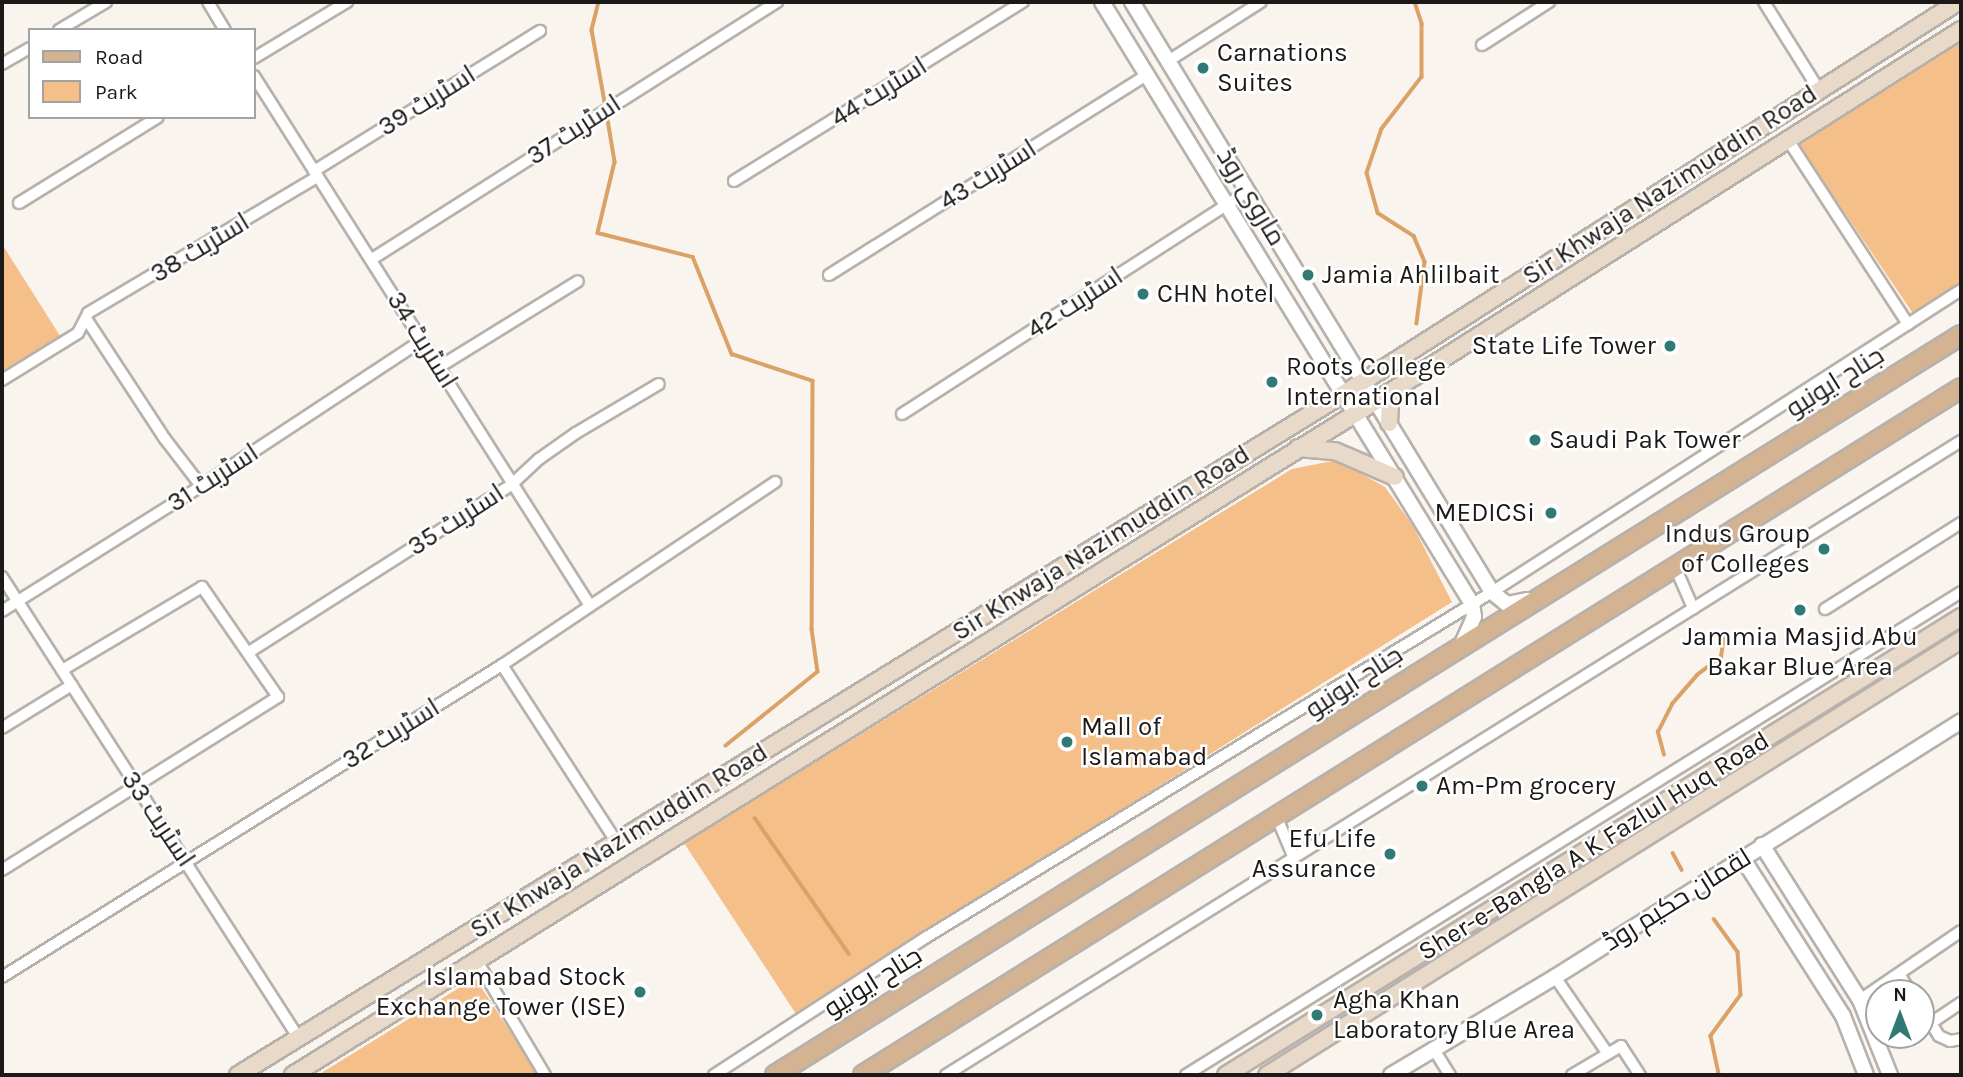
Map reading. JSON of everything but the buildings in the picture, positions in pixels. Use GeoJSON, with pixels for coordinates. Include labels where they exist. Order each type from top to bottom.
{"type":"FeatureCollection","features":[{"type":"Feature","properties":{"kind":"main road","name":"Sir Khwaja Nazimuddin Road"},"geometry":{"type":"LineString","coordinates":[[238,1075],[1345,393],[1958,2]]}},
{"type":"Feature","properties":{"kind":"main road","name":"Sir Khwaja Nazimuddin Road"},"geometry":{"type":"LineString","coordinates":[[293,1075],[1376,401],[1961,30]]}},
{"type":"Feature","properties":{"kind":"main road","name":"جناح ایونیو"},"geometry":{"type":"LineString","coordinates":[[775,1075],[1961,335]]}},
{"type":"Feature","properties":{"kind":"main road"},"geometry":{"type":"LineString","coordinates":[[1390,423],[1390,401],[1408,380]]}},
{"type":"Feature","properties":{"kind":"main road"},"geometry":{"type":"LineString","coordinates":[[863,1075],[1676,569],[1961,388]]}},
{"type":"Feature","properties":{"kind":"main road"},"geometry":{"type":"LineString","coordinates":[[1298,449],[1335,451],[1395,477]]}},
{"type":"Feature","properties":{"kind":"main road","name":"Sher-e-Bangla A K Fazlul Huq Road"},"geometry":{"type":"LineString","coordinates":[[1226,1075],[1961,617]]}},
{"type":"Feature","properties":{"kind":"main road","name":"Sher-e-Bangla A K Fazlul Huq Road"},"geometry":{"type":"LineString","coordinates":[[1267,1075],[1961,640]]}},
{"type":"Feature","properties":{"kind":"main road"},"geometry":{"type":"LineString","coordinates":[[1754,746],[1766,763]]}},
{"type":"Feature","properties":{"kind":"main road"},"geometry":{"type":"LineString","coordinates":[[370,993],[388,1017]]}},
{"type":"Feature","properties":{"kind":"main road"},"geometry":{"type":"LineString","coordinates":[[1356,995],[1365,1013]]}},
{"type":"Feature","properties":{"kind":"street"},"geometry":{"type":"LineString","coordinates":[[62,28],[106,2]]}},
{"type":"Feature","properties":{"kind":"street"},"geometry":{"type":"LineString","coordinates":[[208,2],[224,28]]}},
{"type":"Feature","properties":{"kind":"street"},"geometry":{"type":"LineString","coordinates":[[256,57],[347,2]]}},
{"type":"Feature","properties":{"kind":"street","name":"اسٹریٹ 37"},"geometry":{"type":"LineString","coordinates":[[372,259],[777,2]]}},
{"type":"Feature","properties":{"kind":"street","name":"اسٹریٹ 44"},"geometry":{"type":"LineString","coordinates":[[734,181],[1023,2]]}},
{"type":"Feature","properties":{"kind":"street","name":"ماروی روڈ"},"geometry":{"type":"LineString","coordinates":[[1102,2],[1345,393],[1472,604]]}},
{"type":"Feature","properties":{"kind":"street","name":"ماروی روڈ"},"geometry":{"type":"LineString","coordinates":[[1132,2],[1492,592]]}},
{"type":"Feature","properties":{"kind":"street"},"geometry":{"type":"LineString","coordinates":[[1147,75],[1261,2]]}},
{"type":"Feature","properties":{"kind":"street"},"geometry":{"type":"LineString","coordinates":[[1482,45],[1549,2]]}},
{"type":"Feature","properties":{"kind":"street"},"geometry":{"type":"LineString","coordinates":[[1764,2],[1819,90]]}},
{"type":"Feature","properties":{"kind":"street","name":"اسٹریٹ 39"},"geometry":{"type":"LineString","coordinates":[[315,174],[540,31]]}},
{"type":"Feature","properties":{"kind":"street"},"geometry":{"type":"LineString","coordinates":[[2,64],[28,49]]}},
{"type":"Feature","properties":{"kind":"street","name":"اسٹریٹ 43"},"geometry":{"type":"LineString","coordinates":[[829,275],[1147,75]]}},
{"type":"Feature","properties":{"kind":"street","name":"اسٹریٹ 34"},"geometry":{"type":"LineString","coordinates":[[256,79],[372,259],[511,485],[589,604]]}},
{"type":"Feature","properties":{"kind":"street"},"geometry":{"type":"LineString","coordinates":[[19,203],[155,119]]}},
{"type":"Feature","properties":{"kind":"street"},"geometry":{"type":"LineString","coordinates":[[1788,140],[1909,324]]}},
{"type":"Feature","properties":{"kind":"street","name":"اسٹریٹ 38"},"geometry":{"type":"LineString","coordinates":[[87,320],[88,313],[315,174]]}},
{"type":"Feature","properties":{"kind":"street","name":"اسٹریٹ 42"},"geometry":{"type":"LineString","coordinates":[[902,414],[1248,191]]}},
{"type":"Feature","properties":{"kind":"street"},"geometry":{"type":"LineString","coordinates":[[439,367],[579,281]]}},
{"type":"Feature","properties":{"kind":"street"},"geometry":{"type":"LineString","coordinates":[[714,1075],[925,938],[1492,592],[1961,290]]}},
{"type":"Feature","properties":{"kind":"street"},"geometry":{"type":"LineString","coordinates":[[2,380],[78,333],[87,320],[165,439],[201,486]]}},
{"type":"Feature","properties":{"kind":"street","name":"اسٹریٹ 31"},"geometry":{"type":"LineString","coordinates":[[2,611],[201,486],[421,341]]}},
{"type":"Feature","properties":{"kind":"street","name":"اسٹریٹ 35"},"geometry":{"type":"LineString","coordinates":[[249,652],[511,485],[539,459],[567,439],[659,384]]}},
{"type":"Feature","properties":{"kind":"street"},"geometry":{"type":"LineString","coordinates":[[946,1075],[1961,441]]}},
{"type":"Feature","properties":{"kind":"street","name":"اسٹریٹ 32"},"geometry":{"type":"LineString","coordinates":[[2,977],[502,666],[589,604],[775,482]]}},
{"type":"Feature","properties":{"kind":"street"},"geometry":{"type":"LineString","coordinates":[[1825,609],[1961,523]]}},
{"type":"Feature","properties":{"kind":"street"},"geometry":{"type":"LineString","coordinates":[[1676,569],[1693,608]]}},
{"type":"Feature","properties":{"kind":"street","name":"اسٹریٹ 33"},"geometry":{"type":"LineString","coordinates":[[2,578],[298,1037]]}},
{"type":"Feature","properties":{"kind":"street"},"geometry":{"type":"LineString","coordinates":[[2,870],[278,697],[202,587],[62,670]]}},
{"type":"Feature","properties":{"kind":"street"},"geometry":{"type":"LineString","coordinates":[[1492,592],[1507,604],[1545,595]]}},
{"type":"Feature","properties":{"kind":"street"},"geometry":{"type":"LineString","coordinates":[[1186,1075],[1961,592]]}},
{"type":"Feature","properties":{"kind":"street"},"geometry":{"type":"LineString","coordinates":[[1462,644],[1474,617],[1472,604]]}},
{"type":"Feature","properties":{"kind":"street"},"geometry":{"type":"LineString","coordinates":[[502,666],[617,843]]}},
{"type":"Feature","properties":{"kind":"street"},"geometry":{"type":"LineString","coordinates":[[2,728],[72,685]]}},
{"type":"Feature","properties":{"kind":"street","name":"لقمان حکیم روڈ"},"geometry":{"type":"LineString","coordinates":[[1391,1075],[1555,977],[1961,721]]}},
{"type":"Feature","properties":{"kind":"street"},"geometry":{"type":"LineString","coordinates":[[1277,818],[1294,858]]}},
{"type":"Feature","properties":{"kind":"street"},"geometry":{"type":"LineString","coordinates":[[1762,845],[1862,1004],[1890,1075]]}},
{"type":"Feature","properties":{"kind":"street"},"geometry":{"type":"LineString","coordinates":[[1742,859],[1843,1016],[1866,1075]]}},
{"type":"Feature","properties":{"kind":"street"},"geometry":{"type":"LineString","coordinates":[[1843,1016],[1961,931]]}},
{"type":"Feature","properties":{"kind":"street"},"geometry":{"type":"LineString","coordinates":[[477,961],[545,1075]]}},
{"type":"Feature","properties":{"kind":"street"},"geometry":{"type":"LineString","coordinates":[[1899,974],[1902,979]]}},
{"type":"Feature","properties":{"kind":"street"},"geometry":{"type":"LineString","coordinates":[[1346,976],[1356,995]]}},
{"type":"Feature","properties":{"kind":"street"},"geometry":{"type":"LineString","coordinates":[[1555,977],[1608,1054]]}},
{"type":"Feature","properties":{"kind":"street"},"geometry":{"type":"LineString","coordinates":[[1935,1020],[1961,1003]]}},
{"type":"Feature","properties":{"kind":"street"},"geometry":{"type":"LineString","coordinates":[[1935,1030],[1939,1036],[1950,1041],[1961,1039]]}},
{"type":"Feature","properties":{"kind":"street"},"geometry":{"type":"LineString","coordinates":[[1572,1075],[1621,1046],[1640,1075]]}},
{"type":"Feature","properties":{"kind":"street"},"geometry":{"type":"LineString","coordinates":[[1433,1048],[1450,1075]]}},
{"type":"Feature","properties":{"kind":"green space"},"geometry":{"type":"Polygon","coordinates":[[[1961,38],[1961,284],[1914,315],[1797,142],[1961,38]]]}},
{"type":"Feature","properties":{"kind":"green space"},"geometry":{"type":"Polygon","coordinates":[[[2,244],[62,339],[2,375],[2,244]]]}},
{"type":"Feature","properties":{"kind":"green space"},"geometry":{"type":"Polygon","coordinates":[[[1337,460],[1385,487],[1413,526],[1452,602],[796,1014],[684,843],[1292,469],[1337,460]]]}},
{"type":"Feature","properties":{"kind":"green space"},"geometry":{"type":"Polygon","coordinates":[[[475,978],[539,1075],[318,1075],[475,978]]]}},
{"type":"Feature","properties":{"kind":"waterway"},"geometry":{"type":"LineString","coordinates":[[599,2],[592,30],[605,102]]}},
{"type":"Feature","properties":{"kind":"waterway"},"geometry":{"type":"LineString","coordinates":[[1415,2],[1422,24],[1422,77],[1382,129],[1367,173],[1378,213],[1414,236],[1425,262],[1417,323]]}},
{"type":"Feature","properties":{"kind":"waterway"},"geometry":{"type":"LineString","coordinates":[[607,114],[615,162],[598,233],[693,257],[732,354],[813,381],[812,629],[818,672],[726,746]]}},
{"type":"Feature","properties":{"kind":"waterway"},"geometry":{"type":"LineString","coordinates":[[1664,755],[1658,732],[1672,704],[1697,675],[1721,657],[1724,636]]}},
{"type":"Feature","properties":{"kind":"waterway"},"geometry":{"type":"LineString","coordinates":[[755,818],[849,954]]}},
{"type":"Feature","properties":{"kind":"waterway"},"geometry":{"type":"LineString","coordinates":[[1673,853],[1682,870]]}},
{"type":"Feature","properties":{"kind":"waterway"},"geometry":{"type":"LineString","coordinates":[[1714,919],[1738,952],[1741,995],[1711,1036],[1719,1075]]}},
{"type":"Feature","properties":{"kind":"place","name":"Carnations Suites"},"geometry":{"type":"Point","coordinates":[1203,68]}},
{"type":"Feature","properties":{"kind":"place","name":"Jamia Ahlilbait"},"geometry":{"type":"Point","coordinates":[1308,275]}},
{"type":"Feature","properties":{"kind":"place","name":"CHN hotel"},"geometry":{"type":"Point","coordinates":[1143,294]}},
{"type":"Feature","properties":{"kind":"place","name":"State Life Tower"},"geometry":{"type":"Point","coordinates":[1670,346]}},
{"type":"Feature","properties":{"kind":"place","name":"Roots College International"},"geometry":{"type":"Point","coordinates":[1272,382]}},
{"type":"Feature","properties":{"kind":"place","name":"Saudi Pak Tower"},"geometry":{"type":"Point","coordinates":[1535,440]}},
{"type":"Feature","properties":{"kind":"place","name":"MEDICSi"},"geometry":{"type":"Point","coordinates":[1551,513]}},
{"type":"Feature","properties":{"kind":"place","name":"Indus Group of Colleges"},"geometry":{"type":"Point","coordinates":[1824,549]}},
{"type":"Feature","properties":{"kind":"place","name":"Jammia Masjid Abu Bakar Blue Area"},"geometry":{"type":"Point","coordinates":[1800,610]}},
{"type":"Feature","properties":{"kind":"place","name":"Mall of Islamabad"},"geometry":{"type":"Point","coordinates":[1067,742]}},
{"type":"Feature","properties":{"kind":"place","name":"Am-Pm grocery"},"geometry":{"type":"Point","coordinates":[1422,786]}},
{"type":"Feature","properties":{"kind":"place","name":"Efu Life Assurance"},"geometry":{"type":"Point","coordinates":[1390,854]}},
{"type":"Feature","properties":{"kind":"place","name":"Islamabad Stock Exchange Tower (ISE)"},"geometry":{"type":"Point","coordinates":[640,992]}},
{"type":"Feature","properties":{"kind":"place","name":"Agha Khan Laboratory Blue Area"},"geometry":{"type":"Point","coordinates":[1317,1015]}}]}
